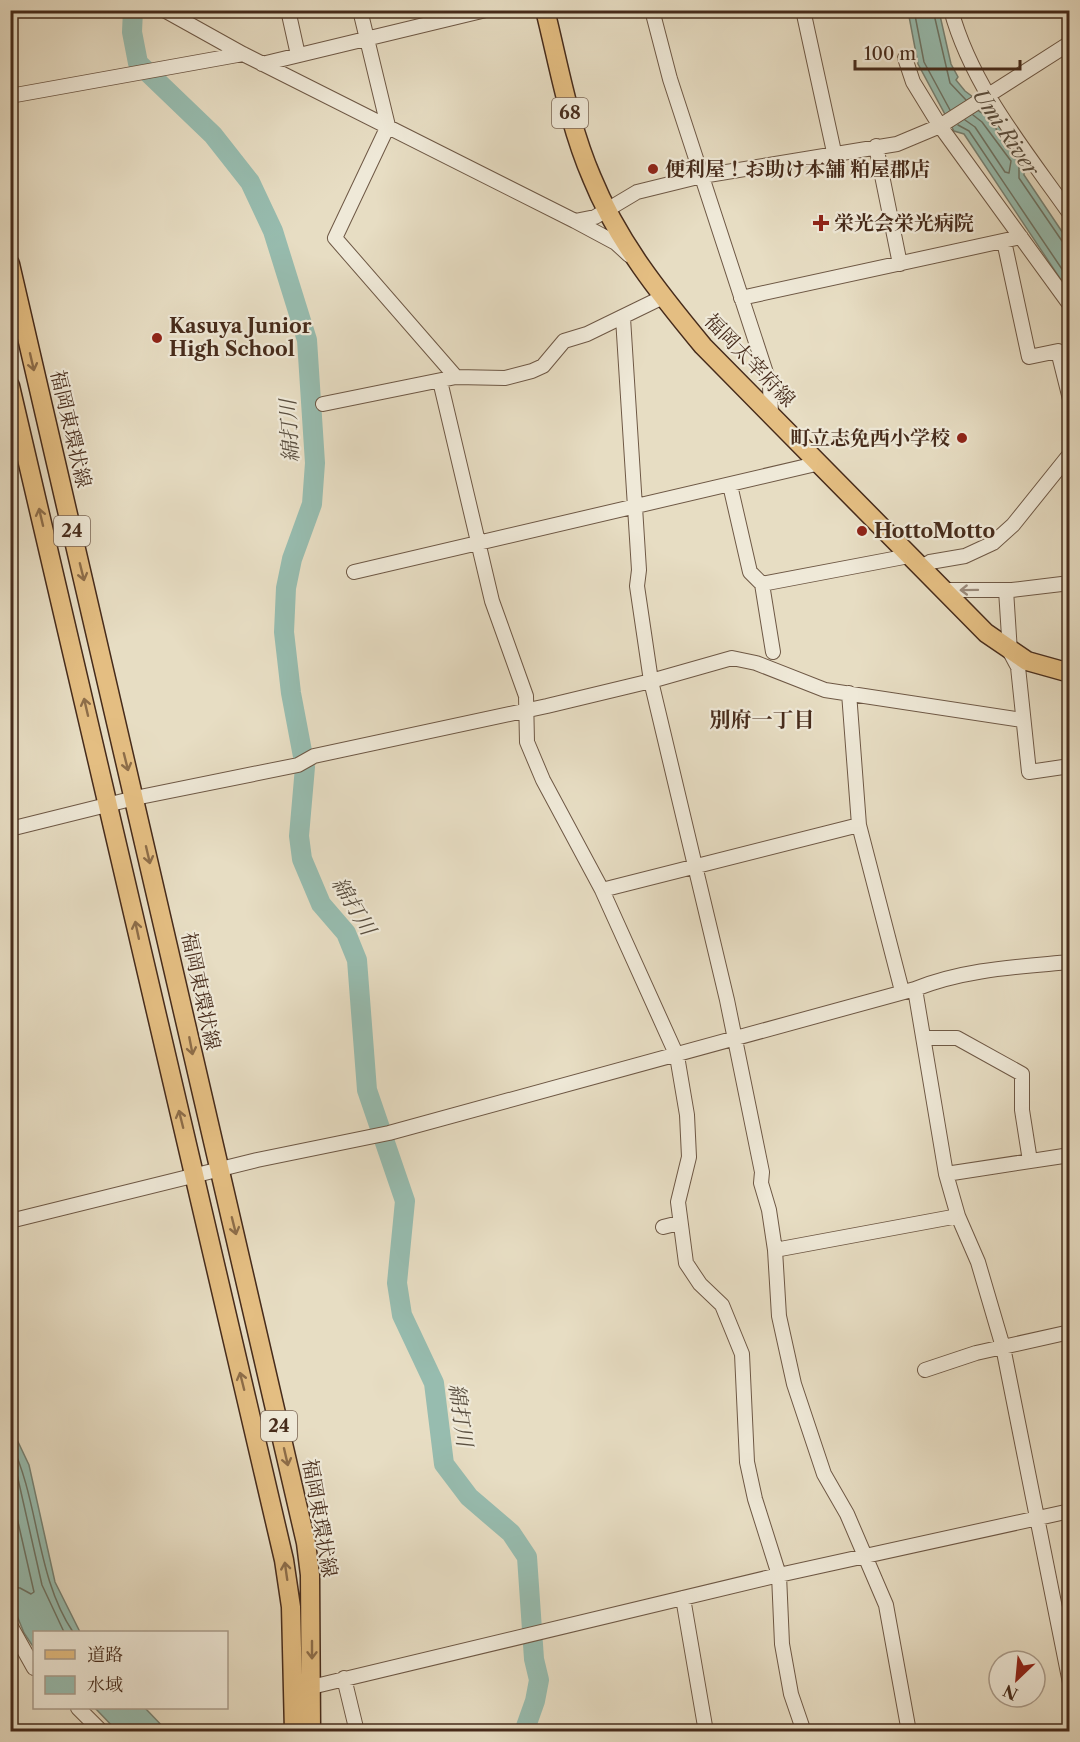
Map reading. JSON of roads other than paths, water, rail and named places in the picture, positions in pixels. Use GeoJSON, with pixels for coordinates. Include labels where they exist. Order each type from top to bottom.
{"type":"FeatureCollection","features":[{"type":"Feature","properties":{"kind":"main road","name":"福岡太宰府線"},"geometry":{"type":"LineString","coordinates":[[545,10],[578,140],[607,211],[635,260],[663,297],[703,346],[943,590],[1010,651],[1027,661],[1070,673]]}},
{"type":"Feature","properties":{"kind":"main road","name":"福岡東環状線"},"geometry":{"type":"LineString","coordinates":[[10,264],[306,1543],[310,1575],[303,1689],[294,1731]]}},
{"type":"Feature","properties":{"kind":"main road","name":"福岡東環状線"},"geometry":{"type":"LineString","coordinates":[[10,386],[284,1560],[311,1731]]}},
{"type":"Feature","properties":{"kind":"street"},"geometry":{"type":"LineString","coordinates":[[164,10],[243,54],[575,221],[615,243],[635,260]]}},
{"type":"Feature","properties":{"kind":"street"},"geometry":{"type":"LineString","coordinates":[[288,10],[298,55]]}},
{"type":"Feature","properties":{"kind":"street"},"geometry":{"type":"LineString","coordinates":[[360,10],[388,126],[335,238],[456,377]]}},
{"type":"Feature","properties":{"kind":"street"},"geometry":{"type":"LineString","coordinates":[[262,63],[486,10]]}},
{"type":"Feature","properties":{"kind":"street"},"geometry":{"type":"LineString","coordinates":[[652,10],[670,79],[770,385],[771,416]]}},
{"type":"Feature","properties":{"kind":"street"},"geometry":{"type":"LineString","coordinates":[[803,10],[834,152]]}},
{"type":"Feature","properties":{"kind":"street"},"geometry":{"type":"LineString","coordinates":[[951,10],[984,98],[1070,214]]}},
{"type":"Feature","properties":{"kind":"street"},"geometry":{"type":"LineString","coordinates":[[575,221],[607,211],[637,192],[702,176],[834,152],[897,144],[940,126],[1070,43]]}},
{"type":"Feature","properties":{"kind":"street"},"geometry":{"type":"LineString","coordinates":[[10,96],[243,54]]}},
{"type":"Feature","properties":{"kind":"street"},"geometry":{"type":"LineString","coordinates":[[905,57],[913,82],[940,126],[1070,305]]}},
{"type":"Feature","properties":{"kind":"street"},"geometry":{"type":"LineString","coordinates":[[876,147],[900,264]]}},
{"type":"Feature","properties":{"kind":"street"},"geometry":{"type":"LineString","coordinates":[[741,298],[1021,237]]}},
{"type":"Feature","properties":{"kind":"street"},"geometry":{"type":"LineString","coordinates":[[1004,241],[1029,357],[1058,351],[1070,399]]}},
{"type":"Feature","properties":{"kind":"street"},"geometry":{"type":"LineString","coordinates":[[323,404],[456,377],[505,378],[532,371],[543,366],[564,341],[587,334],[623,318],[663,297]]}},
{"type":"Feature","properties":{"kind":"street"},"geometry":{"type":"LineString","coordinates":[[623,318],[639,570],[637,586],[651,681],[727,1000],[762,1172],[761,1183],[770,1210],[779,1316],[794,1384],[824,1474],[847,1514],[863,1557],[874,1573],[886,1605],[909,1731]]}},
{"type":"Feature","properties":{"kind":"street"},"geometry":{"type":"LineString","coordinates":[[440,381],[492,601],[526,696],[527,742],[537,767],[602,890],[677,1056],[687,1115],[690,1157],[678,1202],[686,1263],[700,1284],[722,1305],[740,1345],[747,1462],[758,1509],[779,1575],[782,1644],[791,1694],[804,1731]]}},
{"type":"Feature","properties":{"kind":"street"},"geometry":{"type":"LineString","coordinates":[[762,584],[915,561],[930,562],[965,556],[993,543],[1013,525],[1070,454]]}},
{"type":"Feature","properties":{"kind":"street"},"geometry":{"type":"LineString","coordinates":[[354,572],[479,544],[634,504],[730,485],[820,463]]}},
{"type":"Feature","properties":{"kind":"street"},"geometry":{"type":"LineString","coordinates":[[730,485],[750,572],[762,584],[773,652]]}},
{"type":"Feature","properties":{"kind":"street"},"geometry":{"type":"LineString","coordinates":[[943,590],[1006,590],[1070,583]]}},
{"type":"Feature","properties":{"kind":"street"},"geometry":{"type":"LineString","coordinates":[[1006,590],[1010,651],[1018,667],[1029,772],[1070,766]]}},
{"type":"Feature","properties":{"kind":"street"},"geometry":{"type":"LineString","coordinates":[[10,829],[135,798],[298,765],[314,756],[651,681],[732,658],[756,663],[825,690],[1022,720]]}},
{"type":"Feature","properties":{"kind":"street"},"geometry":{"type":"LineString","coordinates":[[849,693],[859,825],[925,1038],[929,1080],[946,1174],[958,1216],[978,1262],[1003,1347],[1070,1683]]}},
{"type":"Feature","properties":{"kind":"street"},"geometry":{"type":"LineString","coordinates":[[602,890],[859,825]]}},
{"type":"Feature","properties":{"kind":"street"},"geometry":{"type":"LineString","coordinates":[[10,1221],[220,1170],[389,1133],[677,1056],[938,980],[985,970],[1070,962]]}},
{"type":"Feature","properties":{"kind":"street"},"geometry":{"type":"LineString","coordinates":[[925,1038],[957,1038],[1022,1074],[1022,1110],[1030,1161]]}},
{"type":"Feature","properties":{"kind":"street"},"geometry":{"type":"LineString","coordinates":[[946,1174],[1070,1155]]}},
{"type":"Feature","properties":{"kind":"street"},"geometry":{"type":"LineString","coordinates":[[775,1250],[958,1216]]}},
{"type":"Feature","properties":{"kind":"street"},"geometry":{"type":"LineString","coordinates":[[663,1227],[679,1223]]}},
{"type":"Feature","properties":{"kind":"street"},"geometry":{"type":"LineString","coordinates":[[925,1370],[1003,1347],[1070,1332]]}},
{"type":"Feature","properties":{"kind":"street"},"geometry":{"type":"LineString","coordinates":[[303,1689],[779,1575],[1070,1511]]}},
{"type":"Feature","properties":{"kind":"street"},"geometry":{"type":"LineString","coordinates":[[683,1598],[706,1731]]}},
{"type":"Feature","properties":{"kind":"street"},"geometry":{"type":"LineString","coordinates":[[10,1625],[33,1667]]}},
{"type":"Feature","properties":{"kind":"street"},"geometry":{"type":"LineString","coordinates":[[344,1678],[357,1731]]}},
{"type":"Feature","properties":{"kind":"street"},"geometry":{"type":"LineString","coordinates":[[80,1709],[102,1731]]}},
{"type":"Feature","properties":{"kind":"water"},"geometry":{"type":"Polygon","coordinates":[[[908,11],[939,11],[951,64],[958,77],[956,80],[965,91],[989,109],[1029,164],[1024,168],[1024,175],[1069,242],[1069,292],[964,134],[954,131],[918,64],[908,11]]]}},
{"type":"Feature","properties":{"kind":"water"},"geometry":{"type":"Polygon","coordinates":[[[11,1427],[29,1465],[55,1582],[80,1631],[33,1631],[33,1646],[24,1633],[11,1601],[11,1427]]]}},
{"type":"Feature","properties":{"kind":"water"},"geometry":{"type":"Polygon","coordinates":[[[96,1709],[146,1709],[167,1731],[117,1731],[96,1709]]]}},
{"type":"Feature","properties":{"kind":"waterway","name":"綿打川"},"geometry":{"type":"LineString","coordinates":[[133,10],[132,32],[138,63],[213,135],[250,182],[273,231],[307,340],[315,463],[312,504],[292,559],[286,588],[284,632],[291,693],[305,767],[299,836],[302,859],[321,904],[346,933],[357,960],[367,1090],[405,1201],[397,1283],[402,1315],[434,1383],[444,1464],[469,1497],[511,1533],[527,1557],[534,1659],[539,1680],[535,1701],[524,1732]]}},
{"type":"Feature","properties":{"kind":"place","name":"便利屋！お助け本舗 粕屋郡店"},"geometry":{"type":"Point","coordinates":[653,169]}},
{"type":"Feature","properties":{"kind":"place","name":"栄光会栄光病院"},"geometry":{"type":"Point","coordinates":[821,223]}},
{"type":"Feature","properties":{"kind":"place","name":"Kasuya Junior High School"},"geometry":{"type":"Point","coordinates":[157,338]}},
{"type":"Feature","properties":{"kind":"place","name":"町立志免西小学校"},"geometry":{"type":"Point","coordinates":[962,438]}},
{"type":"Feature","properties":{"kind":"place","name":"HottoMotto"},"geometry":{"type":"Point","coordinates":[862,531]}},
{"type":"Feature","properties":{"kind":"district","name":"別府一丁目"},"geometry":{"type":"Point","coordinates":[762,719]}},
{"type":"Feature","properties":{"kind":"water label","name":"Umi River"},"geometry":{"type":"Point","coordinates":[1006,132]}}]}
